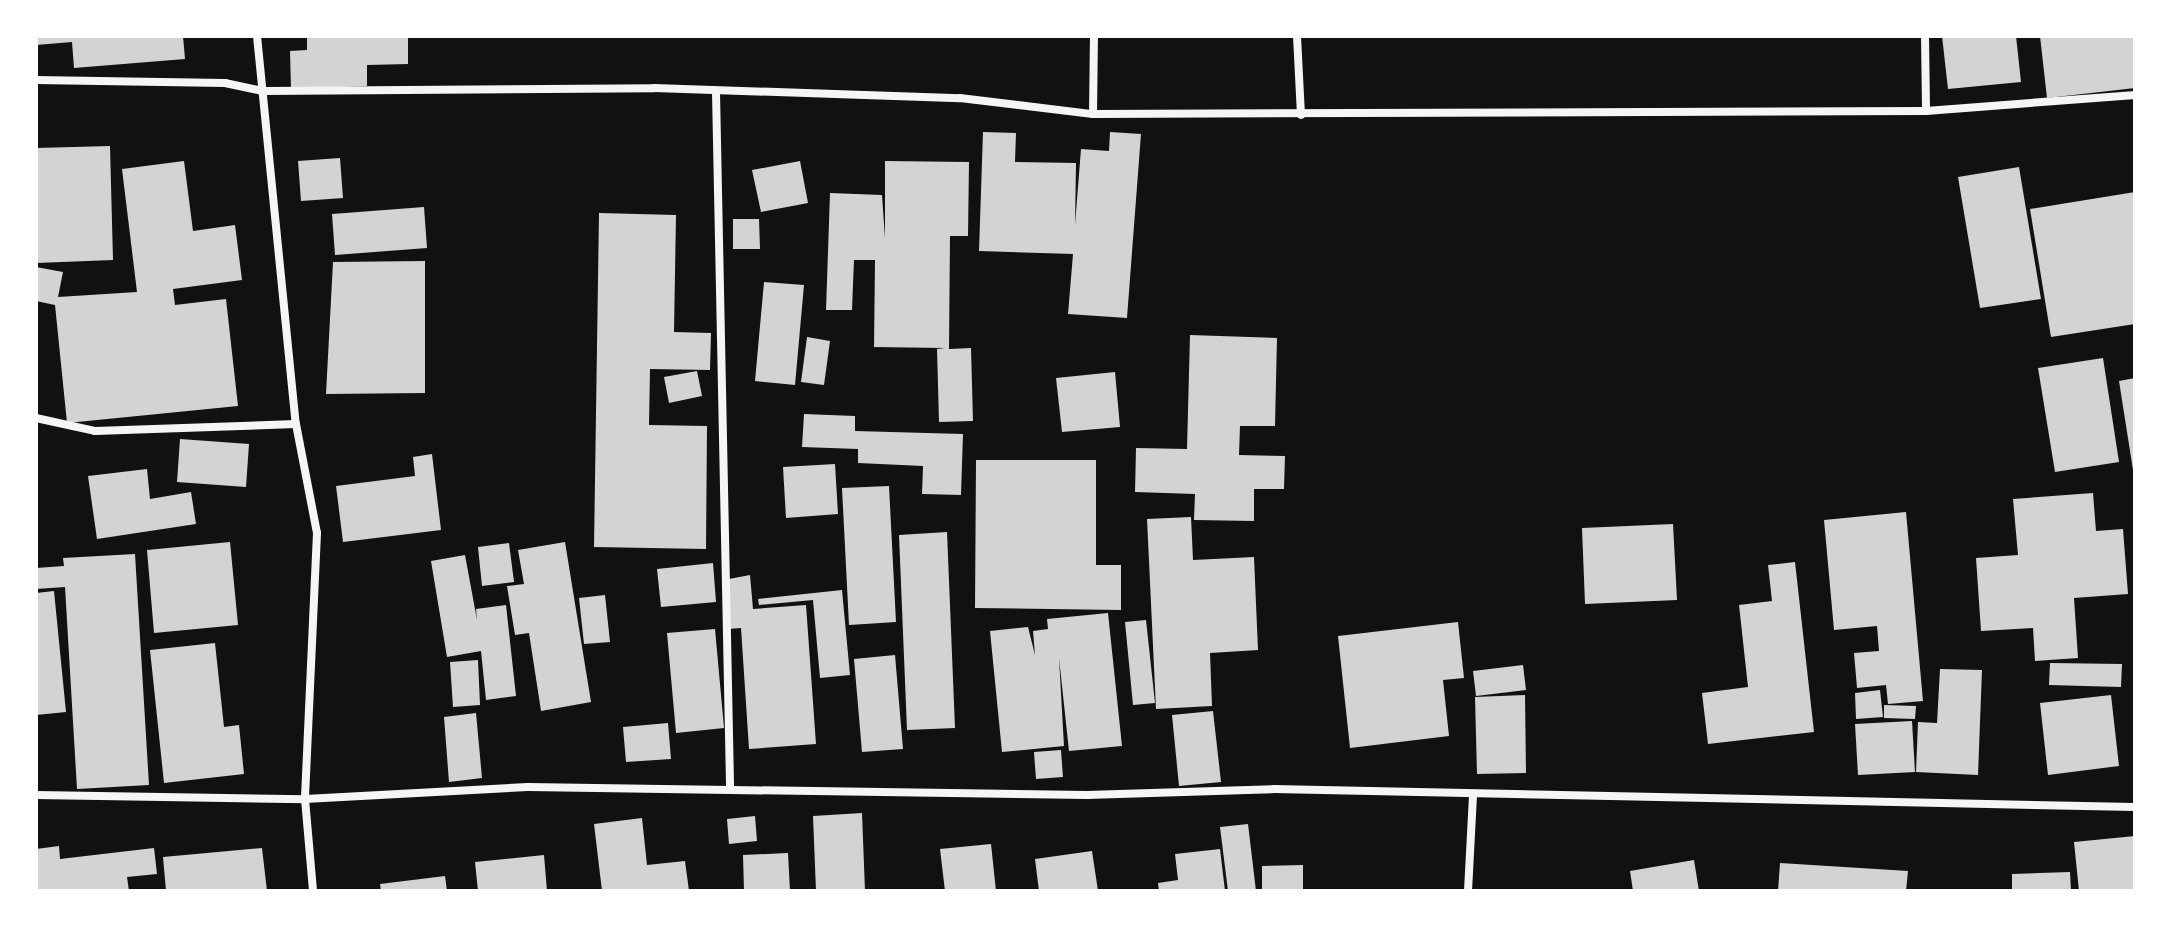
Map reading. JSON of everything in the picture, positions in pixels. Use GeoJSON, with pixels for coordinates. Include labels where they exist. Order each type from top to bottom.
{"type":"FeatureCollection","features":[{"type":"Feature","properties":{"kind":"street"},"geometry":{"type":"LineString","coordinates":[[257,36],[296,424],[317,533],[305,799],[313,891]]}},
{"type":"Feature","properties":{"kind":"street"},"geometry":{"type":"LineString","coordinates":[[1093,114],[1094,36]]}},
{"type":"Feature","properties":{"kind":"street"},"geometry":{"type":"LineString","coordinates":[[1297,36],[1301,115]]}},
{"type":"Feature","properties":{"kind":"street"},"geometry":{"type":"LineString","coordinates":[[1925,36],[1926,111]]}},
{"type":"Feature","properties":{"kind":"street"},"geometry":{"type":"LineString","coordinates":[[36,80],[225,83],[264,91],[716,92],[960,98],[1093,114],[1926,111],[2135,95]]}},
{"type":"Feature","properties":{"kind":"street"},"geometry":{"type":"LineString","coordinates":[[716,92],[730,786]]}},
{"type":"Feature","properties":{"kind":"street"},"geometry":{"type":"LineString","coordinates":[[36,418],[95,431],[296,424]]}},
{"type":"Feature","properties":{"kind":"street"},"geometry":{"type":"LineString","coordinates":[[36,795],[305,799],[730,786],[1087,795],[1274,789],[1473,797],[2135,807]]}},
{"type":"Feature","properties":{"kind":"street"},"geometry":{"type":"LineString","coordinates":[[1468,891],[1473,797]]}},
{"type":"Feature","properties":{"kind":"building"},"geometry":{"type":"Polygon","coordinates":[[[36,36],[183,36],[185,59],[74,68],[72,42],[36,45],[36,36]]]}},
{"type":"Feature","properties":{"kind":"building"},"geometry":{"type":"Polygon","coordinates":[[[307,36],[408,36],[408,64],[367,65],[367,86],[291,89],[290,51],[307,50],[307,36]]]}},
{"type":"Feature","properties":{"kind":"building"},"geometry":{"type":"Polygon","coordinates":[[[1942,36],[2016,36],[2021,82],[1948,89],[1942,36]]]}},
{"type":"Feature","properties":{"kind":"building"},"geometry":{"type":"Polygon","coordinates":[[[2040,36],[2135,36],[2135,88],[2047,98],[2040,36]]]}},
{"type":"Feature","properties":{"kind":"building"},"geometry":{"type":"Polygon","coordinates":[[[983,132],[1016,133],[1015,162],[1076,163],[1075,225],[1081,149],[1109,151],[1110,132],[1141,134],[1127,318],[1068,314],[1073,254],[979,251],[983,132]]]}},
{"type":"Feature","properties":{"kind":"building"},"geometry":{"type":"Polygon","coordinates":[[[110,146],[113,260],[36,263],[36,148],[110,146]]]}},
{"type":"Feature","properties":{"kind":"building"},"geometry":{"type":"Polygon","coordinates":[[[340,158],[343,198],[301,201],[298,161],[340,158]]]}},
{"type":"Feature","properties":{"kind":"building"},"geometry":{"type":"Polygon","coordinates":[[[184,161],[193,231],[235,225],[242,280],[173,289],[175,305],[226,299],[238,406],[67,423],[55,305],[36,301],[36,267],[63,272],[58,297],[137,292],[122,169],[184,161]]]}},
{"type":"Feature","properties":{"kind":"building"},"geometry":{"type":"Polygon","coordinates":[[[800,161],[808,203],[761,212],[752,170],[800,161]]]}},
{"type":"Feature","properties":{"kind":"building"},"geometry":{"type":"Polygon","coordinates":[[[885,161],[969,162],[968,236],[950,236],[949,349],[971,348],[973,421],[939,422],[937,349],[945,348],[874,347],[875,260],[854,260],[852,310],[826,310],[830,193],[882,195],[885,238],[885,161]]]}},
{"type":"Feature","properties":{"kind":"building"},"geometry":{"type":"Polygon","coordinates":[[[2019,167],[2041,299],[1980,308],[1958,177],[2019,167]]]}},
{"type":"Feature","properties":{"kind":"building"},"geometry":{"type":"Polygon","coordinates":[[[2135,192],[2135,324],[2051,337],[2030,209],[2135,192]]]}},
{"type":"Feature","properties":{"kind":"building"},"geometry":{"type":"Polygon","coordinates":[[[424,207],[427,248],[335,255],[332,214],[424,207]]]}},
{"type":"Feature","properties":{"kind":"building"},"geometry":{"type":"Polygon","coordinates":[[[599,213],[676,215],[674,332],[711,333],[710,370],[650,369],[649,425],[707,426],[706,549],[594,547],[599,213]]]}},
{"type":"Feature","properties":{"kind":"building"},"geometry":{"type":"Polygon","coordinates":[[[733,219],[759,219],[760,249],[733,249],[733,219]]]}},
{"type":"Feature","properties":{"kind":"building"},"geometry":{"type":"Polygon","coordinates":[[[425,261],[425,393],[326,394],[333,262],[425,261]]]}},
{"type":"Feature","properties":{"kind":"building"},"geometry":{"type":"Polygon","coordinates":[[[764,282],[804,285],[795,385],[755,381],[764,282]]]}},
{"type":"Feature","properties":{"kind":"building"},"geometry":{"type":"Polygon","coordinates":[[[1190,335],[1277,338],[1275,426],[1240,426],[1239,455],[1285,456],[1284,489],[1254,489],[1254,521],[1194,520],[1195,494],[1135,492],[1136,448],[1187,449],[1190,335]]]}},
{"type":"Feature","properties":{"kind":"building"},"geometry":{"type":"Polygon","coordinates":[[[807,337],[830,341],[824,385],[801,382],[807,337]]]}},
{"type":"Feature","properties":{"kind":"building"},"geometry":{"type":"Polygon","coordinates":[[[2103,358],[2119,462],[2055,472],[2038,368],[2103,358]]]}},
{"type":"Feature","properties":{"kind":"building"},"geometry":{"type":"Polygon","coordinates":[[[697,371],[702,396],[669,403],[664,377],[697,371]]]}},
{"type":"Feature","properties":{"kind":"building"},"geometry":{"type":"Polygon","coordinates":[[[1115,372],[1120,427],[1062,432],[1056,378],[1115,372]]]}},
{"type":"Feature","properties":{"kind":"building"},"geometry":{"type":"Polygon","coordinates":[[[2135,378],[2135,470],[2133,470],[2119,381],[2135,378]]]}},
{"type":"Feature","properties":{"kind":"building"},"geometry":{"type":"Polygon","coordinates":[[[804,414],[855,416],[855,431],[963,434],[961,495],[922,494],[923,466],[858,463],[858,449],[802,447],[804,414]]]}},
{"type":"Feature","properties":{"kind":"building"},"geometry":{"type":"Polygon","coordinates":[[[180,439],[249,444],[246,487],[177,482],[180,439]]]}},
{"type":"Feature","properties":{"kind":"building"},"geometry":{"type":"Polygon","coordinates":[[[432,454],[441,530],[343,542],[336,486],[415,476],[413,457],[432,454]]]}},
{"type":"Feature","properties":{"kind":"building"},"geometry":{"type":"Polygon","coordinates":[[[976,460],[1096,460],[1096,565],[1121,565],[1121,610],[975,608],[976,460]]]}},
{"type":"Feature","properties":{"kind":"building"},"geometry":{"type":"Polygon","coordinates":[[[835,464],[838,514],[786,518],[783,467],[835,464]]]}},
{"type":"Feature","properties":{"kind":"building"},"geometry":{"type":"Polygon","coordinates":[[[147,469],[150,499],[191,492],[196,524],[97,539],[88,476],[147,469]]]}},
{"type":"Feature","properties":{"kind":"building"},"geometry":{"type":"Polygon","coordinates":[[[889,486],[896,622],[849,625],[842,488],[889,486]]]}},
{"type":"Feature","properties":{"kind":"building"},"geometry":{"type":"Polygon","coordinates":[[[2093,493],[2096,531],[2123,529],[2128,594],[2074,598],[2078,658],[2035,661],[2033,628],[1981,631],[1976,558],[2018,555],[2013,499],[2093,493]]]}},
{"type":"Feature","properties":{"kind":"building"},"geometry":{"type":"Polygon","coordinates":[[[1906,512],[1923,701],[1888,704],[1886,685],[1857,688],[1854,653],[1879,651],[1877,626],[1834,630],[1824,520],[1906,512]]]}},
{"type":"Feature","properties":{"kind":"building"},"geometry":{"type":"Polygon","coordinates":[[[1191,517],[1193,560],[1254,557],[1258,650],[1210,653],[1212,706],[1156,709],[1147,519],[1191,517]]]}},
{"type":"Feature","properties":{"kind":"building"},"geometry":{"type":"Polygon","coordinates":[[[1673,524],[1677,600],[1585,604],[1582,528],[1673,524]]]}},
{"type":"Feature","properties":{"kind":"building"},"geometry":{"type":"Polygon","coordinates":[[[947,532],[955,728],[907,730],[899,535],[947,532]]]}},
{"type":"Feature","properties":{"kind":"building"},"geometry":{"type":"Polygon","coordinates":[[[230,542],[238,625],[154,633],[147,550],[230,542]]]}},
{"type":"Feature","properties":{"kind":"building"},"geometry":{"type":"Polygon","coordinates":[[[565,542],[591,702],[541,711],[529,633],[515,635],[507,586],[524,584],[518,550],[565,542]]]}},
{"type":"Feature","properties":{"kind":"building"},"geometry":{"type":"Polygon","coordinates":[[[509,543],[514,582],[482,586],[478,547],[509,543]]]}},
{"type":"Feature","properties":{"kind":"building"},"geometry":{"type":"Polygon","coordinates":[[[135,554],[149,785],[77,789],[65,587],[36,589],[36,568],[64,566],[63,558],[135,554]]]}},
{"type":"Feature","properties":{"kind":"building"},"geometry":{"type":"Polygon","coordinates":[[[465,555],[477,620],[476,609],[506,605],[516,696],[486,700],[481,651],[447,657],[431,561],[465,555]]]}},
{"type":"Feature","properties":{"kind":"building"},"geometry":{"type":"Polygon","coordinates":[[[1795,562],[1814,732],[1708,744],[1702,693],[1748,687],[1739,605],[1772,601],[1768,565],[1795,562]]]}},
{"type":"Feature","properties":{"kind":"building"},"geometry":{"type":"Polygon","coordinates":[[[713,563],[716,602],[661,607],[657,569],[713,563]]]}},
{"type":"Feature","properties":{"kind":"building"},"geometry":{"type":"Polygon","coordinates":[[[750,575],[753,609],[806,605],[816,744],[749,749],[741,628],[728,629],[729,579],[750,575]]]}},
{"type":"Feature","properties":{"kind":"building"},"geometry":{"type":"Polygon","coordinates":[[[842,590],[850,675],[820,678],[813,600],[759,605],[758,599],[842,590]]]}},
{"type":"Feature","properties":{"kind":"building"},"geometry":{"type":"Polygon","coordinates":[[[54,591],[66,712],[36,715],[36,593],[54,591]]]}},
{"type":"Feature","properties":{"kind":"building"},"geometry":{"type":"Polygon","coordinates":[[[605,595],[610,642],[584,644],[579,598],[605,595]]]}},
{"type":"Feature","properties":{"kind":"building"},"geometry":{"type":"Polygon","coordinates":[[[1108,613],[1122,746],[1069,751],[1059,658],[1064,746],[1002,752],[990,631],[1028,627],[1035,655],[1033,631],[1048,629],[1047,619],[1108,613]]]}},
{"type":"Feature","properties":{"kind":"building"},"geometry":{"type":"Polygon","coordinates":[[[1146,620],[1155,703],[1133,705],[1125,622],[1146,620]]]}},
{"type":"Feature","properties":{"kind":"building"},"geometry":{"type":"Polygon","coordinates":[[[1458,622],[1464,678],[1443,680],[1449,736],[1350,748],[1338,636],[1458,622]]]}},
{"type":"Feature","properties":{"kind":"building"},"geometry":{"type":"Polygon","coordinates":[[[715,629],[724,728],[676,733],[667,633],[715,629]]]}},
{"type":"Feature","properties":{"kind":"building"},"geometry":{"type":"Polygon","coordinates":[[[215,643],[224,727],[239,725],[244,774],[164,783],[150,650],[215,643]]]}},
{"type":"Feature","properties":{"kind":"building"},"geometry":{"type":"Polygon","coordinates":[[[895,655],[903,749],[862,752],[854,659],[895,655]]]}},
{"type":"Feature","properties":{"kind":"building"},"geometry":{"type":"Polygon","coordinates":[[[478,660],[480,705],[453,707],[450,662],[478,660]]]}},
{"type":"Feature","properties":{"kind":"building"},"geometry":{"type":"Polygon","coordinates":[[[2050,663],[2122,664],[2121,687],[2049,685],[2050,663]]]}},
{"type":"Feature","properties":{"kind":"building"},"geometry":{"type":"Polygon","coordinates":[[[1523,665],[1526,690],[1476,696],[1473,671],[1523,665]]]}},
{"type":"Feature","properties":{"kind":"building"},"geometry":{"type":"Polygon","coordinates":[[[1940,669],[1982,670],[1978,775],[1916,772],[1918,722],[1937,723],[1940,669]]]}},
{"type":"Feature","properties":{"kind":"building"},"geometry":{"type":"Polygon","coordinates":[[[1880,690],[1883,717],[1856,719],[1855,693],[1880,690]]]}},
{"type":"Feature","properties":{"kind":"building"},"geometry":{"type":"Polygon","coordinates":[[[1525,695],[1526,773],[1477,774],[1475,697],[1525,695]]]}},
{"type":"Feature","properties":{"kind":"building"},"geometry":{"type":"Polygon","coordinates":[[[2111,695],[2119,766],[2048,775],[2040,703],[2111,695]]]}},
{"type":"Feature","properties":{"kind":"building"},"geometry":{"type":"Polygon","coordinates":[[[1884,705],[1916,706],[1915,719],[1884,718],[1884,705]]]}},
{"type":"Feature","properties":{"kind":"building"},"geometry":{"type":"Polygon","coordinates":[[[1213,711],[1221,782],[1179,786],[1172,715],[1213,711]]]}},
{"type":"Feature","properties":{"kind":"building"},"geometry":{"type":"Polygon","coordinates":[[[476,713],[482,778],[449,782],[444,717],[476,713]]]}},
{"type":"Feature","properties":{"kind":"building"},"geometry":{"type":"Polygon","coordinates":[[[1912,721],[1915,772],[1858,775],[1855,724],[1912,721]]]}},
{"type":"Feature","properties":{"kind":"building"},"geometry":{"type":"Polygon","coordinates":[[[668,723],[671,759],[626,762],[623,727],[668,723]]]}},
{"type":"Feature","properties":{"kind":"building"},"geometry":{"type":"Polygon","coordinates":[[[1061,750],[1063,777],[1036,779],[1034,752],[1061,750]]]}},
{"type":"Feature","properties":{"kind":"building"},"geometry":{"type":"Polygon","coordinates":[[[862,813],[865,891],[816,891],[813,816],[862,813]]]}},
{"type":"Feature","properties":{"kind":"building"},"geometry":{"type":"Polygon","coordinates":[[[755,816],[757,841],[729,844],[727,819],[755,816]]]}},
{"type":"Feature","properties":{"kind":"building"},"geometry":{"type":"Polygon","coordinates":[[[642,818],[647,865],[685,861],[689,891],[602,891],[594,824],[642,818]]]}},
{"type":"Feature","properties":{"kind":"building"},"geometry":{"type":"Polygon","coordinates":[[[1248,824],[1256,891],[1228,891],[1220,827],[1248,824]]]}},
{"type":"Feature","properties":{"kind":"building"},"geometry":{"type":"Polygon","coordinates":[[[2135,836],[2135,891],[2079,891],[2074,842],[2135,836]]]}},
{"type":"Feature","properties":{"kind":"building"},"geometry":{"type":"Polygon","coordinates":[[[991,844],[996,891],[945,891],[940,849],[991,844]]]}},
{"type":"Feature","properties":{"kind":"building"},"geometry":{"type":"Polygon","coordinates":[[[59,846],[60,859],[154,848],[157,874],[127,877],[129,891],[36,891],[36,849],[59,846]]]}},
{"type":"Feature","properties":{"kind":"building"},"geometry":{"type":"Polygon","coordinates":[[[262,848],[267,891],[166,891],[163,857],[262,848]]]}},
{"type":"Feature","properties":{"kind":"building"},"geometry":{"type":"Polygon","coordinates":[[[1220,849],[1225,891],[1159,891],[1158,883],[1178,880],[1175,854],[1220,849]]]}},
{"type":"Feature","properties":{"kind":"building"},"geometry":{"type":"Polygon","coordinates":[[[1092,851],[1098,891],[1039,891],[1035,859],[1092,851]]]}},
{"type":"Feature","properties":{"kind":"building"},"geometry":{"type":"Polygon","coordinates":[[[788,853],[790,891],[744,891],[743,855],[788,853]]]}},
{"type":"Feature","properties":{"kind":"building"},"geometry":{"type":"Polygon","coordinates":[[[544,855],[547,891],[478,891],[475,862],[544,855]]]}},
{"type":"Feature","properties":{"kind":"building"},"geometry":{"type":"Polygon","coordinates":[[[1694,860],[1699,891],[1633,891],[1630,871],[1694,860]]]}},
{"type":"Feature","properties":{"kind":"building"},"geometry":{"type":"Polygon","coordinates":[[[1780,863],[1908,871],[1906,891],[1778,891],[1780,863]]]}},
{"type":"Feature","properties":{"kind":"building"},"geometry":{"type":"Polygon","coordinates":[[[1303,865],[1303,891],[1262,891],[1262,866],[1303,865]]]}},
{"type":"Feature","properties":{"kind":"building"},"geometry":{"type":"Polygon","coordinates":[[[2070,872],[2071,891],[2012,891],[2012,874],[2070,872]]]}},
{"type":"Feature","properties":{"kind":"building"},"geometry":{"type":"Polygon","coordinates":[[[445,876],[447,891],[381,891],[380,884],[445,876]]]}}]}
